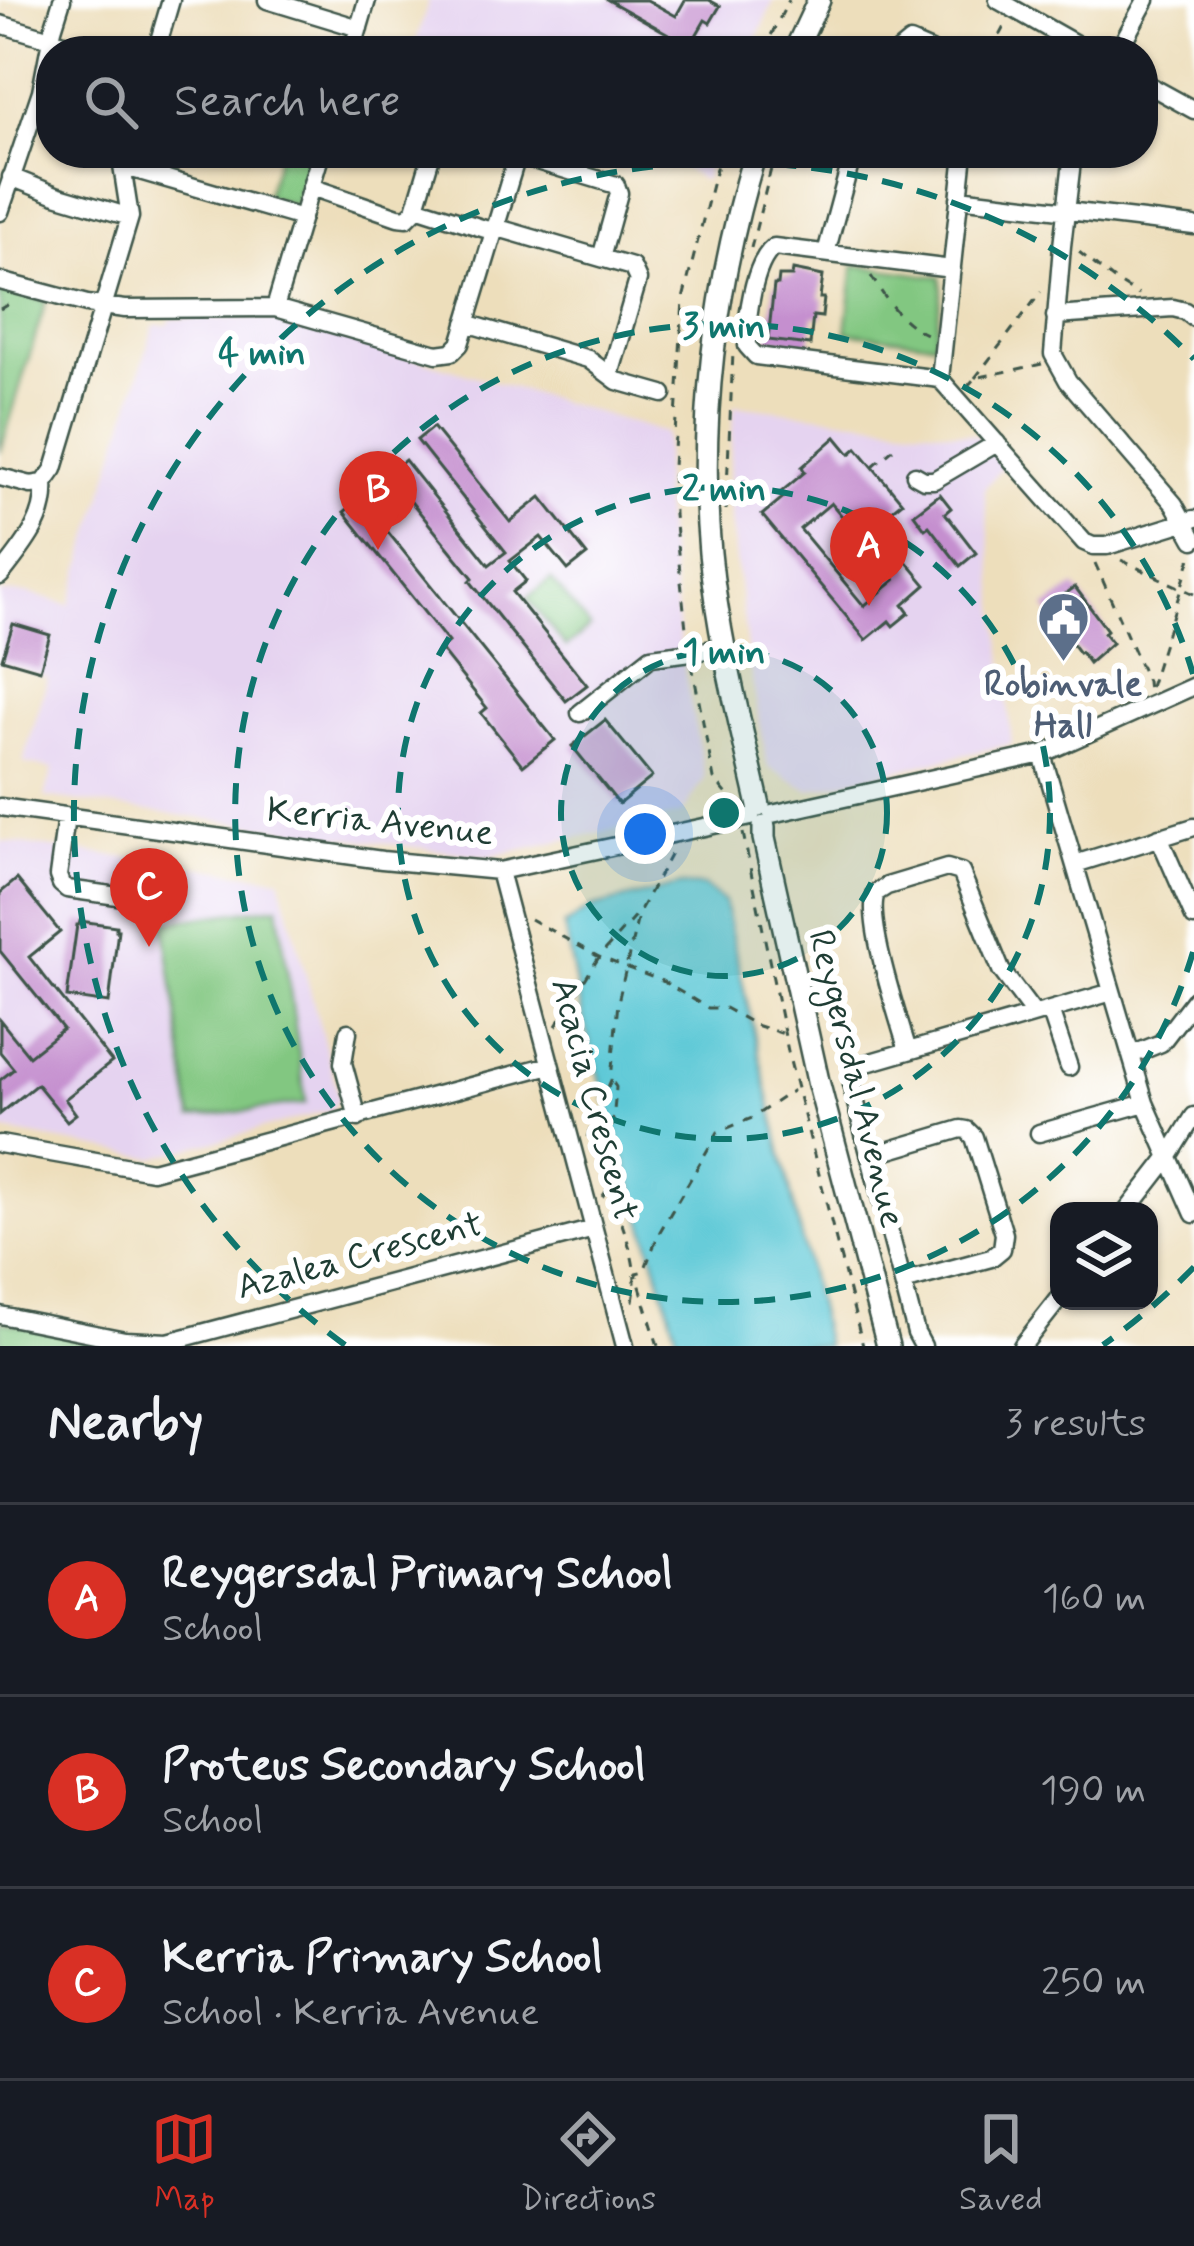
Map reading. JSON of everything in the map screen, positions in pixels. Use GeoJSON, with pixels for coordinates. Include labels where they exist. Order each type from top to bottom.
{"type":"FeatureCollection","features":[{"type":"Feature","properties":{"kind":"main road"},"geometry":{"type":"LineString","coordinates":[[801,36],[819,0]]}},
{"type":"Feature","properties":{"kind":"main road","name":"Reygersdal Avenue"},"geometry":{"type":"LineString","coordinates":[[751,168],[729,251],[709,394],[707,513],[715,593],[807,1085],[888,1346]]}},
{"type":"Feature","properties":{"kind":"street"},"geometry":{"type":"LineString","coordinates":[[53,36],[62,0]]}},
{"type":"Feature","properties":{"kind":"street"},"geometry":{"type":"LineString","coordinates":[[160,36],[171,0]]}},
{"type":"Feature","properties":{"kind":"street"},"geometry":{"type":"LineString","coordinates":[[268,0],[359,28]]}},
{"type":"Feature","properties":{"kind":"street"},"geometry":{"type":"LineString","coordinates":[[357,36],[368,0]]}},
{"type":"Feature","properties":{"kind":"street"},"geometry":{"type":"LineString","coordinates":[[1126,36],[1146,0]]}},
{"type":"Feature","properties":{"kind":"street"},"geometry":{"type":"LineString","coordinates":[[1006,4],[1062,36]]}},
{"type":"Feature","properties":{"kind":"street"},"geometry":{"type":"LineString","coordinates":[[0,23],[42,36]]}},
{"type":"Feature","properties":{"kind":"street"},"geometry":{"type":"LineString","coordinates":[[1158,90],[1194,110]]}},
{"type":"Feature","properties":{"kind":"street"},"geometry":{"type":"LineString","coordinates":[[0,212],[36,105]]}},
{"type":"Feature","properties":{"kind":"street"},"geometry":{"type":"LineString","coordinates":[[0,576],[33,533],[45,500],[44,483],[54,469],[130,217],[125,168]]}},
{"type":"Feature","properties":{"kind":"street"},"geometry":{"type":"LineString","coordinates":[[151,168],[302,218]]}},
{"type":"Feature","properties":{"kind":"street"},"geometry":{"type":"LineString","coordinates":[[274,308],[317,168]]}},
{"type":"Feature","properties":{"kind":"street"},"geometry":{"type":"LineString","coordinates":[[311,187],[402,218],[416,207],[428,168]]}},
{"type":"Feature","properties":{"kind":"street"},"geometry":{"type":"LineString","coordinates":[[0,281],[103,307],[274,308],[442,354],[452,352],[460,344],[514,168]]}},
{"type":"Feature","properties":{"kind":"street"},"geometry":{"type":"LineString","coordinates":[[564,168],[616,184],[619,193],[601,258]]}},
{"type":"Feature","properties":{"kind":"street"},"geometry":{"type":"LineString","coordinates":[[826,254],[849,168]]}},
{"type":"Feature","properties":{"kind":"street"},"geometry":{"type":"LineString","coordinates":[[940,379],[962,168]]}},
{"type":"Feature","properties":{"kind":"street"},"geometry":{"type":"LineString","coordinates":[[1071,168],[1052,345],[1056,362],[1190,521],[1194,540]]}},
{"type":"Feature","properties":{"kind":"street"},"geometry":{"type":"LineString","coordinates":[[10,177],[130,217]]}},
{"type":"Feature","properties":{"kind":"street"},"geometry":{"type":"LineString","coordinates":[[959,198],[1194,226]]}},
{"type":"Feature","properties":{"kind":"street"},"geometry":{"type":"LineString","coordinates":[[416,207],[632,267],[638,280],[610,375]]}},
{"type":"Feature","properties":{"kind":"street"},"geometry":{"type":"LineString","coordinates":[[952,269],[774,248],[765,254],[749,310],[747,341],[752,353],[761,357],[940,379],[1076,536],[1100,546],[1190,521]]}},
{"type":"Feature","properties":{"kind":"street"},"geometry":{"type":"LineString","coordinates":[[1055,316],[1179,309],[1194,319]]}},
{"type":"Feature","properties":{"kind":"street"},"geometry":{"type":"LineString","coordinates":[[466,323],[588,358],[617,381],[663,394]]}},
{"type":"Feature","properties":{"kind":"street"},"geometry":{"type":"LineString","coordinates":[[915,475],[934,480],[997,443]]}},
{"type":"Feature","properties":{"kind":"street"},"geometry":{"type":"LineString","coordinates":[[0,477],[31,485],[44,483]]}},
{"type":"Feature","properties":{"kind":"street"},"geometry":{"type":"LineString","coordinates":[[580,713],[650,656],[724,648]]}},
{"type":"Feature","properties":{"kind":"street","name":"Kerria Avenue"},"geometry":{"type":"LineString","coordinates":[[0,807],[499,872],[1042,754],[1133,705],[1194,686]]}},
{"type":"Feature","properties":{"kind":"street"},"geometry":{"type":"LineString","coordinates":[[1042,754],[1144,1103],[1194,1214]]}},
{"type":"Feature","properties":{"kind":"street"},"geometry":{"type":"LineString","coordinates":[[66,817],[61,884],[67,889],[125,897]]}},
{"type":"Feature","properties":{"kind":"street"},"geometry":{"type":"LineString","coordinates":[[1075,864],[1194,826]]}},
{"type":"Feature","properties":{"kind":"street"},"geometry":{"type":"LineString","coordinates":[[1160,837],[1194,917]]}},
{"type":"Feature","properties":{"kind":"street"},"geometry":{"type":"LineString","coordinates":[[908,1051],[872,910],[876,893],[887,886],[947,868],[962,872],[1000,970],[1042,1012],[1069,1067]]}},
{"type":"Feature","properties":{"kind":"street","name":"Acacia Crescent"},"geometry":{"type":"LineString","coordinates":[[499,872],[625,1346]]}},
{"type":"Feature","properties":{"kind":"street"},"geometry":{"type":"LineString","coordinates":[[923,1346],[852,1088],[853,1073],[862,1065],[1112,992]]}},
{"type":"Feature","properties":{"kind":"street"},"geometry":{"type":"LineString","coordinates":[[1131,1055],[1161,1043],[1194,1000]]}},
{"type":"Feature","properties":{"kind":"street"},"geometry":{"type":"LineString","coordinates":[[348,1032],[343,1063],[358,1118]]}},
{"type":"Feature","properties":{"kind":"street"},"geometry":{"type":"LineString","coordinates":[[0,1144],[152,1171],[550,1065]]}},
{"type":"Feature","properties":{"kind":"street"},"geometry":{"type":"LineString","coordinates":[[1040,1133],[1144,1103]]}},
{"type":"Feature","properties":{"kind":"street"},"geometry":{"type":"LineString","coordinates":[[1134,1202],[1194,1116]]}},
{"type":"Feature","properties":{"kind":"street"},"geometry":{"type":"LineString","coordinates":[[870,1156],[968,1130],[1004,1234],[1002,1249],[991,1258],[903,1282]]}},
{"type":"Feature","properties":{"kind":"street","name":"Azalea Crescent"},"geometry":{"type":"LineString","coordinates":[[0,1316],[125,1340],[168,1342],[591,1220]]}},
{"type":"Feature","properties":{"kind":"street"},"geometry":{"type":"LineString","coordinates":[[1022,1346],[1050,1310]]}},
{"type":"Feature","properties":{"kind":"path"},"geometry":{"type":"LineString","coordinates":[[771,36],[789,0]]}},
{"type":"Feature","properties":{"kind":"path"},"geometry":{"type":"LineString","coordinates":[[996,36],[1006,4]]}},
{"type":"Feature","properties":{"kind":"path"},"geometry":{"type":"LineString","coordinates":[[1061,247],[1076,250],[1137,292],[1152,310]]}},
{"type":"Feature","properties":{"kind":"path"},"geometry":{"type":"LineString","coordinates":[[864,258],[867,271],[897,313],[919,331],[944,338]]}},
{"type":"Feature","properties":{"kind":"path"},"geometry":{"type":"LineString","coordinates":[[958,397],[1045,287],[1058,283]]}},
{"type":"Feature","properties":{"kind":"path"},"geometry":{"type":"LineString","coordinates":[[974,378],[1056,362]]}},
{"type":"Feature","properties":{"kind":"path"},"geometry":{"type":"LineString","coordinates":[[873,466],[893,449]]}},
{"type":"Feature","properties":{"kind":"path"},"geometry":{"type":"LineString","coordinates":[[1194,553],[1189,556],[1180,586],[1148,694],[1147,681],[1092,556],[1100,546],[1118,558],[1180,586],[1194,594]]}},
{"type":"Feature","properties":{"kind":"path"},"geometry":{"type":"LineString","coordinates":[[757,817],[784,1034],[807,1085],[863,1346]]}},
{"type":"Feature","properties":{"kind":"path"},"geometry":{"type":"LineString","coordinates":[[543,1041],[599,957],[639,913],[673,850],[667,836]]}},
{"type":"Feature","properties":{"kind":"path"},"geometry":{"type":"LineString","coordinates":[[573,1152],[585,1143],[610,1080],[618,1002],[639,913]]}},
{"type":"Feature","properties":{"kind":"path"},"geometry":{"type":"LineString","coordinates":[[510,918],[527,917],[708,1008],[725,1008],[784,1034]]}},
{"type":"Feature","properties":{"kind":"path"},"geometry":{"type":"LineString","coordinates":[[610,1080],[616,1087],[608,1190],[658,1346]]}},
{"type":"Feature","properties":{"kind":"path"},"geometry":{"type":"LineString","coordinates":[[636,1273],[644,1270],[659,1233],[718,1132],[807,1085]]}},
{"type":"Feature","properties":{"kind":"path"},"geometry":{"type":"LineString","coordinates":[[591,1220],[608,1190]]}},
{"type":"Feature","properties":{"kind":"path"},"geometry":{"type":"LineString","coordinates":[[619,1324],[627,1320],[636,1273]]}},
{"type":"Feature","properties":{"kind":"shaded area"},"geometry":{"type":"Polygon","coordinates":[[[429,0],[774,0],[758,36],[418,36],[429,0]]]}},
{"type":"Feature","properties":{"kind":"shaded area"},"geometry":{"type":"Polygon","coordinates":[[[684,168],[707,168],[704,181],[684,168]]]}},
{"type":"Feature","properties":{"kind":"shaded area"},"geometry":{"type":"Polygon","coordinates":[[[256,318],[296,323],[666,433],[662,495],[683,664],[705,778],[682,814],[488,857],[45,797],[53,769],[23,763],[48,678],[0,663],[0,593],[27,593],[70,605],[154,325],[169,325],[170,319],[256,318]]]}},
{"type":"Feature","properties":{"kind":"shaded area"},"geometry":{"type":"Polygon","coordinates":[[[734,405],[977,435],[1003,466],[984,489],[1012,744],[809,790],[768,767],[728,495],[734,405]]]}},
{"type":"Feature","properties":{"kind":"shaded area"},"geometry":{"type":"Polygon","coordinates":[[[0,841],[280,878],[339,1098],[331,1110],[154,1158],[0,1130],[0,841]]]}},
{"type":"Feature","properties":{"kind":"green space"},"geometry":{"type":"Polygon","coordinates":[[[274,168],[306,168],[295,205],[266,196],[274,168]]]}},
{"type":"Feature","properties":{"kind":"green space"},"geometry":{"type":"Polygon","coordinates":[[[854,265],[940,277],[934,343],[846,332],[854,265]]]}},
{"type":"Feature","properties":{"kind":"green space"},"geometry":{"type":"Polygon","coordinates":[[[0,287],[46,301],[0,453],[0,287]]]}},
{"type":"Feature","properties":{"kind":"green space"},"geometry":{"type":"Polygon","coordinates":[[[551,579],[590,627],[566,647],[527,598],[551,579]]]}},
{"type":"Feature","properties":{"kind":"green space"},"geometry":{"type":"Polygon","coordinates":[[[278,906],[306,1103],[192,1118],[164,922],[278,906]]]}},
{"type":"Feature","properties":{"kind":"green space"},"geometry":{"type":"Polygon","coordinates":[[[0,1321],[95,1339],[93,1346],[0,1346],[0,1321]]]}},
{"type":"Feature","properties":{"kind":"water"},"geometry":{"type":"Polygon","coordinates":[[[681,885],[704,886],[724,902],[826,1346],[680,1346],[584,1024],[564,926],[591,908],[681,885]]]}},
{"type":"Feature","properties":{"kind":"building"},"geometry":{"type":"Polygon","coordinates":[[[608,0],[647,0],[676,16],[685,0],[709,0],[720,6],[696,36],[672,36],[608,0]]]}},
{"type":"Feature","properties":{"kind":"building"},"geometry":{"type":"Polygon","coordinates":[[[793,270],[823,276],[822,317],[813,316],[810,345],[768,340],[774,285],[779,276],[792,276],[793,270]]]}},
{"type":"Feature","properties":{"kind":"building"},"geometry":{"type":"Polygon","coordinates":[[[433,427],[510,522],[541,497],[587,555],[568,570],[541,537],[510,561],[526,581],[512,592],[587,685],[566,701],[404,493],[375,516],[555,740],[523,766],[481,713],[487,708],[440,649],[448,642],[344,512],[368,493],[359,481],[372,470],[380,480],[405,460],[489,565],[506,552],[417,440],[433,427]]]}},
{"type":"Feature","properties":{"kind":"building"},"geometry":{"type":"Polygon","coordinates":[[[836,437],[850,454],[857,448],[902,502],[875,524],[926,585],[903,605],[909,613],[893,626],[889,621],[866,640],[762,515],[805,472],[802,467],[836,437]],[[831,503],[800,529],[864,606],[895,580],[831,503]]]}},
{"type":"Feature","properties":{"kind":"building"},"geometry":{"type":"Polygon","coordinates":[[[940,494],[951,508],[945,513],[976,553],[960,566],[914,514],[940,494]]]}},
{"type":"Feature","properties":{"kind":"building"},"geometry":{"type":"Polygon","coordinates":[[[1075,587],[1112,643],[1089,663],[1045,608],[1075,587]]]}},
{"type":"Feature","properties":{"kind":"building"},"geometry":{"type":"Polygon","coordinates":[[[13,624],[50,635],[40,670],[2,659],[13,624]]]}},
{"type":"Feature","properties":{"kind":"building"},"geometry":{"type":"Polygon","coordinates":[[[605,720],[652,777],[619,804],[572,746],[605,720]]]}},
{"type":"Feature","properties":{"kind":"building"},"geometry":{"type":"Polygon","coordinates":[[[17,879],[60,932],[29,957],[112,1062],[65,1099],[76,1114],[67,1121],[37,1084],[0,1114],[0,1080],[14,1069],[0,1052],[0,1020],[29,1056],[63,1029],[0,951],[0,893],[17,879]]]}},
{"type":"Feature","properties":{"kind":"building"},"geometry":{"type":"Polygon","coordinates":[[[80,921],[118,930],[109,1003],[67,997],[80,921]]]}},
{"type":"Feature","properties":{"kind":"place","name":"Proteus Secondary School"},"geometry":{"type":"Point","coordinates":[378,550]}},
{"type":"Feature","properties":{"kind":"place","name":"Reygersdal Primary School"},"geometry":{"type":"Point","coordinates":[869,606]}},
{"type":"Feature","properties":{"kind":"place","name":"Robinvale Hall"},"geometry":{"type":"Point","coordinates":[1063,663]}},
{"type":"Feature","properties":{"kind":"place","name":"Kerria Primary School"},"geometry":{"type":"Point","coordinates":[149,947]}}]}
